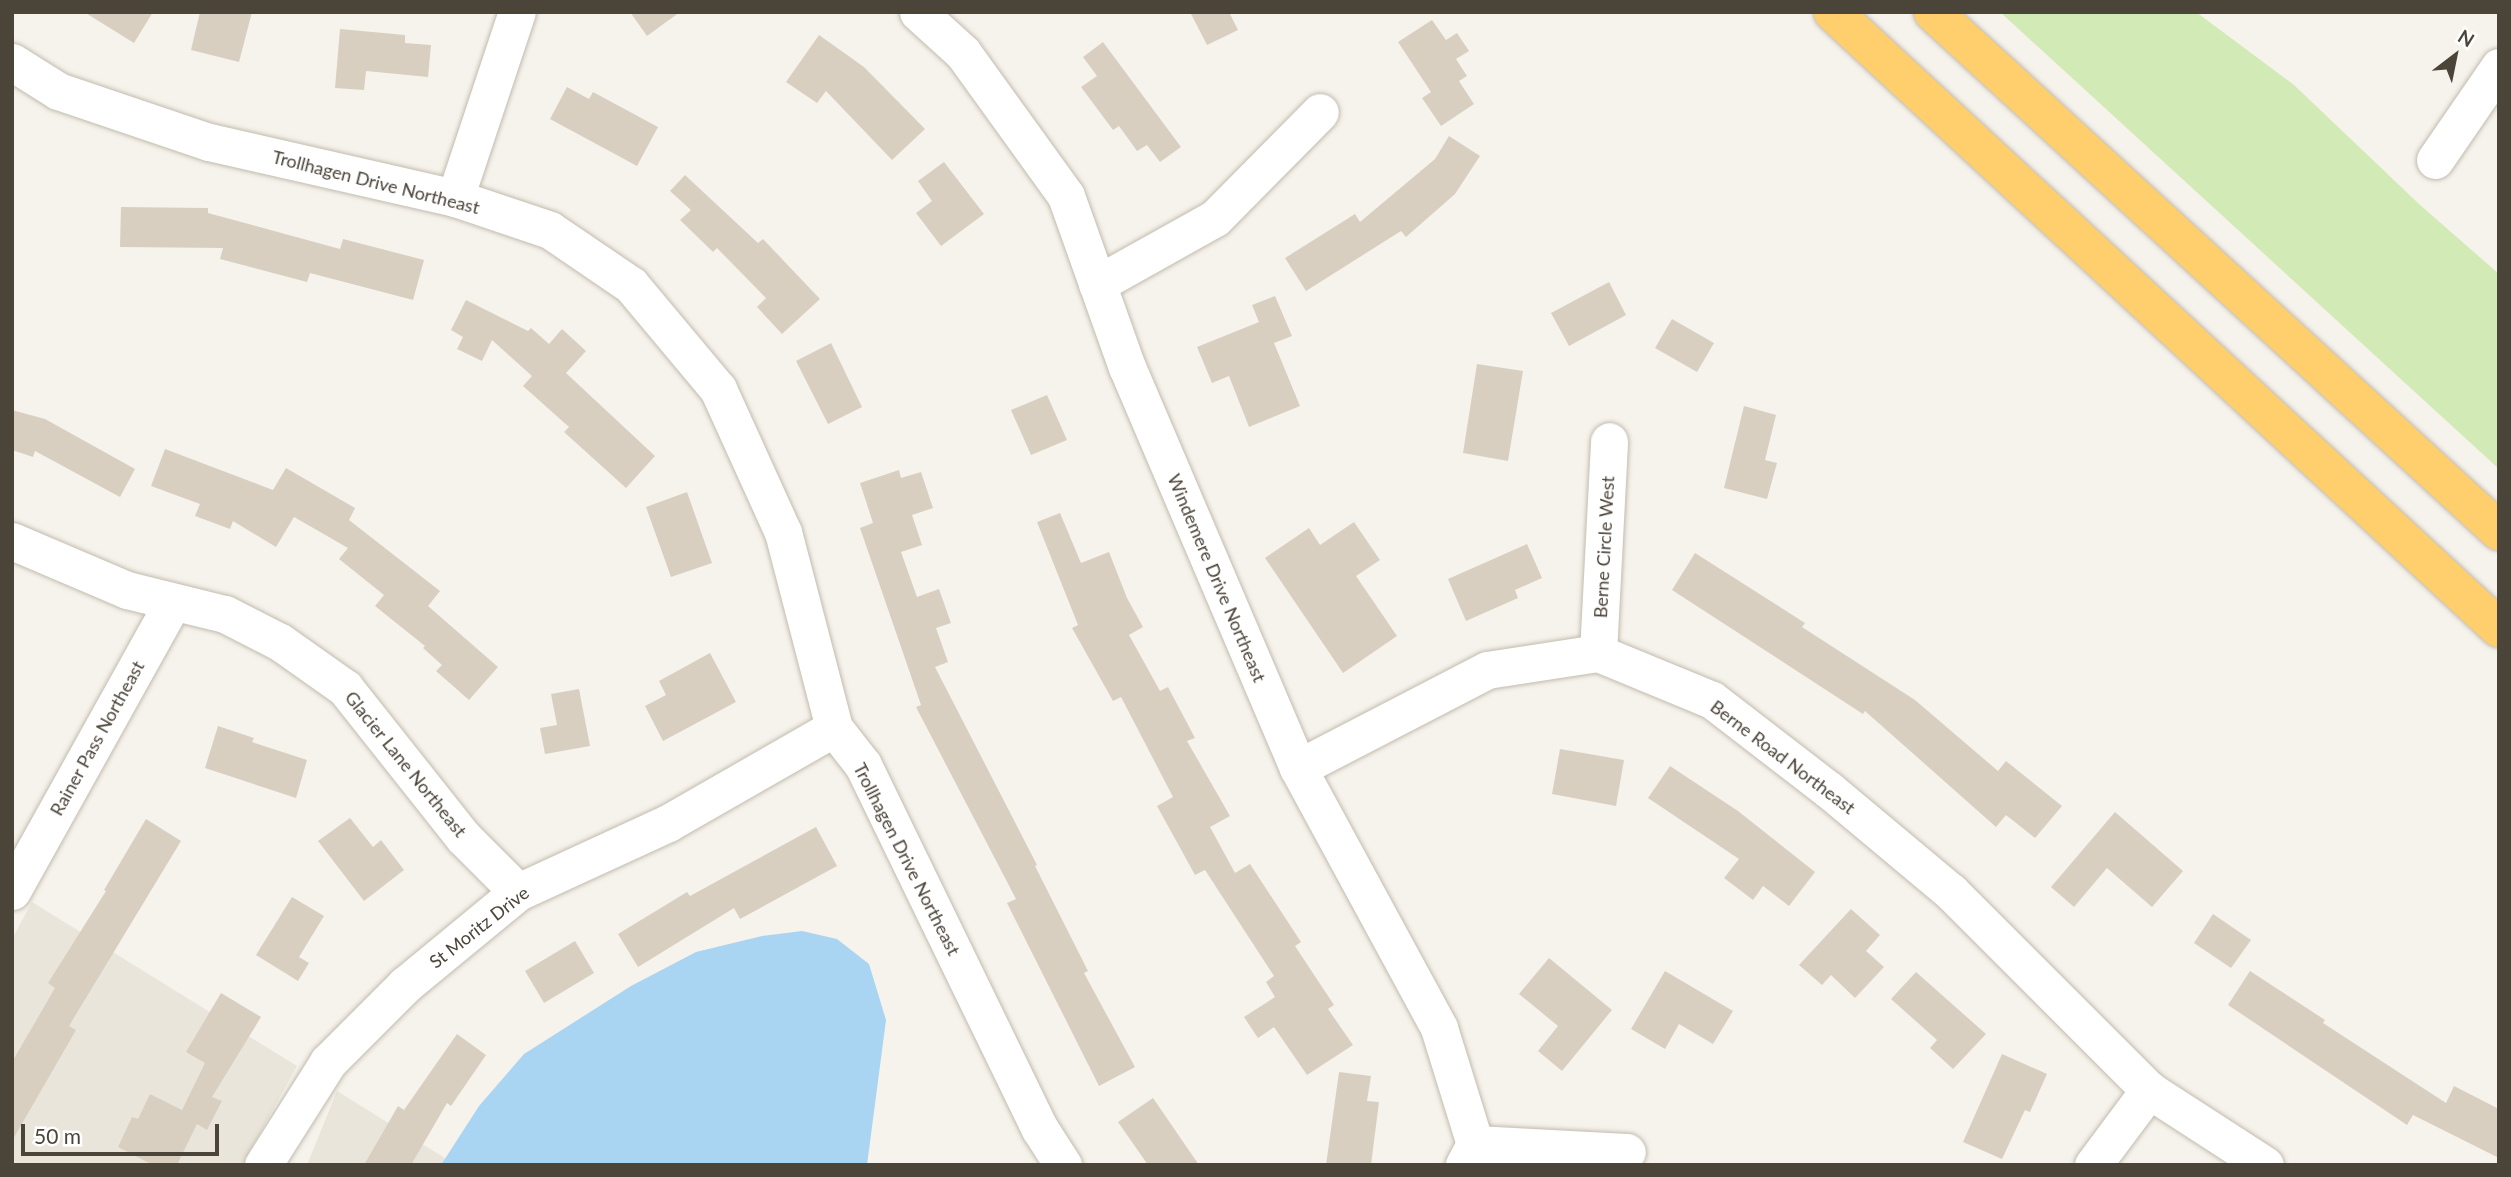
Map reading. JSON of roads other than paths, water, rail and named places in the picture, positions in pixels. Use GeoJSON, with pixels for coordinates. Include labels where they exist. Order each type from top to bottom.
{"type":"FeatureCollection","features":[{"type":"Feature","properties":{"kind":"highway"},"geometry":{"type":"LineString","coordinates":[[1833,12],[2499,628]]}},
{"type":"Feature","properties":{"kind":"highway"},"geometry":{"type":"LineString","coordinates":[[1933,12],[2499,531]]}},
{"type":"Feature","properties":{"kind":"street"},"geometry":{"type":"LineString","coordinates":[[455,198],[517,12]]}},
{"type":"Feature","properties":{"kind":"street","name":"Windemere Drive Northeast"},"geometry":{"type":"LineString","coordinates":[[918,12],[963,53],[1066,196],[1126,367],[1298,768],[1439,1028],[1470,1154]]}},
{"type":"Feature","properties":{"kind":"street","name":"Trollhagen Drive Northeast"},"geometry":{"type":"LineString","coordinates":[[12,62],[58,91],[209,142],[455,198],[550,230],[631,285],[718,389],[783,532],[834,728],[863,765],[1040,1129],[1063,1165]]}},
{"type":"Feature","properties":{"kind":"street"},"geometry":{"type":"LineString","coordinates":[[2435,160],[2499,66]]}},
{"type":"Feature","properties":{"kind":"street"},"geometry":{"type":"LineString","coordinates":[[1097,284],[1215,218],[1320,112]]}},
{"type":"Feature","properties":{"kind":"street","name":"Berne Circle West"},"geometry":{"type":"LineString","coordinates":[[1598,653],[1609,441]]}},
{"type":"Feature","properties":{"kind":"street","name":"Glacier Lane Northeast"},"geometry":{"type":"LineString","coordinates":[[12,541],[127,590],[225,614],[280,642],[345,688],[464,838],[518,892]]}},
{"type":"Feature","properties":{"kind":"street","name":"Rainer Pass Northeast"},"geometry":{"type":"LineString","coordinates":[[17,883],[173,602]]}},
{"type":"Feature","properties":{"kind":"street"},"geometry":{"type":"LineString","coordinates":[[1298,768],[1488,670],[1598,653]]}},
{"type":"Feature","properties":{"kind":"street","name":"Berne Road Northeast"},"geometry":{"type":"LineString","coordinates":[[1598,653],[1712,700],[1829,790],[1951,892],[2149,1090],[2264,1165]]}},
{"type":"Feature","properties":{"kind":"street","name":"St Moritz Drive"},"geometry":{"type":"LineString","coordinates":[[264,1165],[328,1062],[405,985],[518,892],[668,823],[834,728]]}},
{"type":"Feature","properties":{"kind":"street"},"geometry":{"type":"LineString","coordinates":[[2093,1165],[2149,1090]]}},
{"type":"Feature","properties":{"kind":"street"},"geometry":{"type":"LineString","coordinates":[[1470,1154],[1627,1152]]}},
{"type":"Feature","properties":{"kind":"water"},"geometry":{"type":"Polygon","coordinates":[[[802,931],[837,939],[869,964],[886,1020],[867,1165],[441,1165],[479,1106],[524,1054],[631,986],[696,952],[762,936],[802,931]]]}}]}
